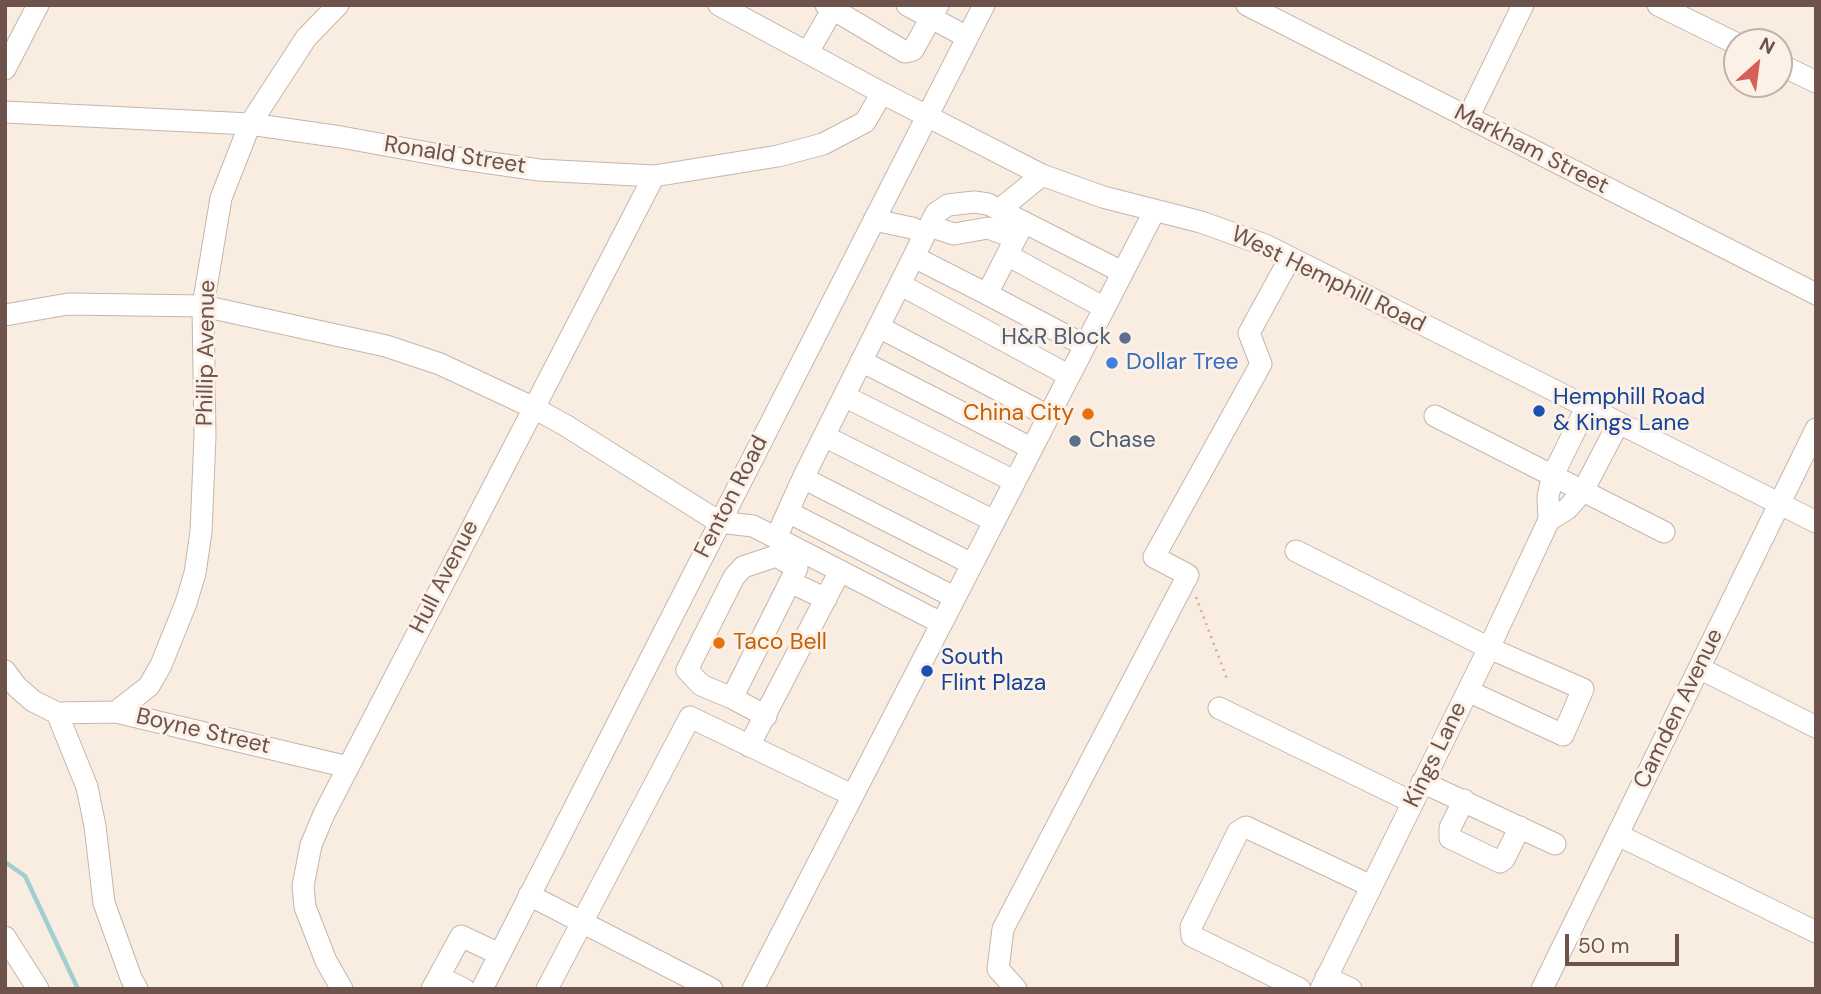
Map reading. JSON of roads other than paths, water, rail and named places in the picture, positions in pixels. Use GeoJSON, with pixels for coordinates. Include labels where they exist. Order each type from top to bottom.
{"type":"FeatureCollection","features":[{"type":"Feature","properties":{"kind":"street"},"geometry":{"type":"LineString","coordinates":[[5,69],[38,5]]}},
{"type":"Feature","properties":{"kind":"street","name":"Phillip Avenue"},"geometry":{"type":"LineString","coordinates":[[116,712],[149,686],[161,665],[195,573],[201,532],[205,436],[203,306],[221,198],[250,124],[306,38],[338,5]]}},
{"type":"Feature","properties":{"kind":"street"},"geometry":{"type":"LineString","coordinates":[[907,5],[935,12],[967,37]]}},
{"type":"Feature","properties":{"kind":"street","name":"Fenton Road"},"geometry":{"type":"LineString","coordinates":[[482,989],[984,5]]}},
{"type":"Feature","properties":{"kind":"street","name":"Markham Street"},"geometry":{"type":"LineString","coordinates":[[1247,5],[1816,294]]}},
{"type":"Feature","properties":{"kind":"street"},"geometry":{"type":"LineString","coordinates":[[1468,118],[1523,5]]}},
{"type":"Feature","properties":{"kind":"street"},"geometry":{"type":"LineString","coordinates":[[1658,5],[1723,37]]}},
{"type":"Feature","properties":{"kind":"street","name":"West Hemphill Road"},"geometry":{"type":"LineString","coordinates":[[722,6],[759,15],[808,52],[1042,175],[1103,197],[1233,232],[1290,258],[1816,522]]}},
{"type":"Feature","properties":{"kind":"street"},"geometry":{"type":"LineString","coordinates":[[808,52],[831,6],[905,52],[913,50],[935,12]]}},
{"type":"Feature","properties":{"kind":"street"},"geometry":{"type":"LineString","coordinates":[[1793,71],[1816,82]]}},
{"type":"Feature","properties":{"kind":"street","name":"Ronald Street"},"geometry":{"type":"LineString","coordinates":[[5,112],[250,124],[341,136],[456,158],[539,170],[654,176],[778,156],[822,144],[865,122],[882,93]]}},
{"type":"Feature","properties":{"kind":"street"},"geometry":{"type":"LineString","coordinates":[[999,210],[1042,175]]}},
{"type":"Feature","properties":{"kind":"street","name":"Hull Avenue"},"geometry":{"type":"LineString","coordinates":[[342,989],[326,961],[305,907],[303,886],[311,845],[348,766],[532,407],[654,176]]}},
{"type":"Feature","properties":{"kind":"street"},"geometry":{"type":"LineString","coordinates":[[776,538],[803,478],[936,213],[948,205],[974,202],[988,204],[999,210],[1015,238],[1103,307]]}},
{"type":"Feature","properties":{"kind":"street"},"geometry":{"type":"LineString","coordinates":[[752,989],[1154,210]]}},
{"type":"Feature","properties":{"kind":"street"},"geometry":{"type":"LineString","coordinates":[[874,220],[954,234],[988,228],[1122,272]]}},
{"type":"Feature","properties":{"kind":"street"},"geometry":{"type":"LineString","coordinates":[[987,294],[1015,238]]}},
{"type":"Feature","properties":{"kind":"street"},"geometry":{"type":"LineString","coordinates":[[914,257],[1084,345]]}},
{"type":"Feature","properties":{"kind":"street"},"geometry":{"type":"LineString","coordinates":[[1016,989],[998,969],[1003,929],[1188,575],[1154,557],[1261,364],[1249,333],[1290,258]]}},
{"type":"Feature","properties":{"kind":"street"},"geometry":{"type":"LineString","coordinates":[[901,285],[1068,376]]}},
{"type":"Feature","properties":{"kind":"street"},"geometry":{"type":"LineString","coordinates":[[5,315],[68,304],[203,306],[386,346],[440,365],[532,407],[719,522],[752,526],[941,623]]}},
{"type":"Feature","properties":{"kind":"street"},"geometry":{"type":"LineString","coordinates":[[879,327],[1048,416]]}},
{"type":"Feature","properties":{"kind":"street"},"geometry":{"type":"LineString","coordinates":[[861,361],[1031,448]]}},
{"type":"Feature","properties":{"kind":"street"},"geometry":{"type":"LineString","coordinates":[[844,396],[1014,481]]}},
{"type":"Feature","properties":{"kind":"street","name":"Kings Lane"},"geometry":{"type":"LineString","coordinates":[[1324,983],[1549,520],[1548,496],[1553,475],[1586,408]]}},
{"type":"Feature","properties":{"kind":"street"},"geometry":{"type":"LineString","coordinates":[[1435,416],[1664,532]]}},
{"type":"Feature","properties":{"kind":"street","name":"Kings Lane"},"geometry":{"type":"LineString","coordinates":[[1549,520],[1567,509],[1583,491],[1618,424]]}},
{"type":"Feature","properties":{"kind":"street","name":"Camden Avenue"},"geometry":{"type":"LineString","coordinates":[[1542,989],[1779,504],[1808,464],[1816,429]]}},
{"type":"Feature","properties":{"kind":"street"},"geometry":{"type":"LineString","coordinates":[[824,436],[993,521]]}},
{"type":"Feature","properties":{"kind":"street"},"geometry":{"type":"LineString","coordinates":[[803,478],[972,564]]}},
{"type":"Feature","properties":{"kind":"street"},"geometry":{"type":"LineString","coordinates":[[788,512],[954,597]]}},
{"type":"Feature","properties":{"kind":"street"},"geometry":{"type":"LineString","coordinates":[[1296,551],[1489,648],[1583,689],[1563,735],[1468,691]]}},
{"type":"Feature","properties":{"kind":"street"},"geometry":{"type":"LineString","coordinates":[[732,698],[797,568],[776,556],[743,567],[734,577],[687,670],[701,685],[766,716]]}},
{"type":"Feature","properties":{"kind":"street"},"geometry":{"type":"LineString","coordinates":[[749,746],[840,571]]}},
{"type":"Feature","properties":{"kind":"street"},"geometry":{"type":"LineString","coordinates":[[790,582],[826,599]]}},
{"type":"Feature","properties":{"kind":"street"},"geometry":{"type":"LineString","coordinates":[[1699,668],[1816,727]]}},
{"type":"Feature","properties":{"kind":"street"},"geometry":{"type":"LineString","coordinates":[[5,671],[17,687],[33,701],[57,713],[87,787],[95,826],[104,903],[137,989]]}},
{"type":"Feature","properties":{"kind":"street"},"geometry":{"type":"LineString","coordinates":[[1219,708],[1412,802]]}},
{"type":"Feature","properties":{"kind":"street","name":"Boyne Street"},"geometry":{"type":"LineString","coordinates":[[57,713],[116,712],[348,766]]}},
{"type":"Feature","properties":{"kind":"street"},"geometry":{"type":"LineString","coordinates":[[547,989],[690,717],[852,795]]}},
{"type":"Feature","properties":{"kind":"street"},"geometry":{"type":"LineString","coordinates":[[1422,782],[1555,844]]}},
{"type":"Feature","properties":{"kind":"street"},"geometry":{"type":"LineString","coordinates":[[1464,800],[1450,828],[1450,838],[1500,862],[1520,827]]}},
{"type":"Feature","properties":{"kind":"street"},"geometry":{"type":"LineString","coordinates":[[1300,989],[1192,936],[1191,927],[1238,832],[1246,827],[1371,886]]}},
{"type":"Feature","properties":{"kind":"street"},"geometry":{"type":"LineString","coordinates":[[1618,835],[1816,932]]}},
{"type":"Feature","properties":{"kind":"street"},"geometry":{"type":"LineString","coordinates":[[529,895],[712,989]]}},
{"type":"Feature","properties":{"kind":"street"},"geometry":{"type":"LineString","coordinates":[[464,989],[435,983],[461,936],[499,954]]}},
{"type":"Feature","properties":{"kind":"street"},"geometry":{"type":"LineString","coordinates":[[5,937],[21,979],[38,989]]}},
{"type":"Feature","properties":{"kind":"street"},"geometry":{"type":"LineString","coordinates":[[1324,983],[1351,989]]}},
{"type":"Feature","properties":{"kind":"waterway"},"geometry":{"type":"LineString","coordinates":[[5,862],[25,876],[78,989]]}},
{"type":"Feature","properties":{"kind":"place","name":"H&R Block"},"geometry":{"type":"Point","coordinates":[1125,338]}},
{"type":"Feature","properties":{"kind":"place","name":"Dollar Tree"},"geometry":{"type":"Point","coordinates":[1112,363]}},
{"type":"Feature","properties":{"kind":"place","name":"Hemphill Road & Kings Lane"},"geometry":{"type":"Point","coordinates":[1539,411]}},
{"type":"Feature","properties":{"kind":"place","name":"China City"},"geometry":{"type":"Point","coordinates":[1088,414]}},
{"type":"Feature","properties":{"kind":"place","name":"Chase"},"geometry":{"type":"Point","coordinates":[1075,441]}},
{"type":"Feature","properties":{"kind":"place","name":"Taco Bell"},"geometry":{"type":"Point","coordinates":[719,643]}},
{"type":"Feature","properties":{"kind":"place","name":"South Flint Plaza"},"geometry":{"type":"Point","coordinates":[927,671]}}]}
